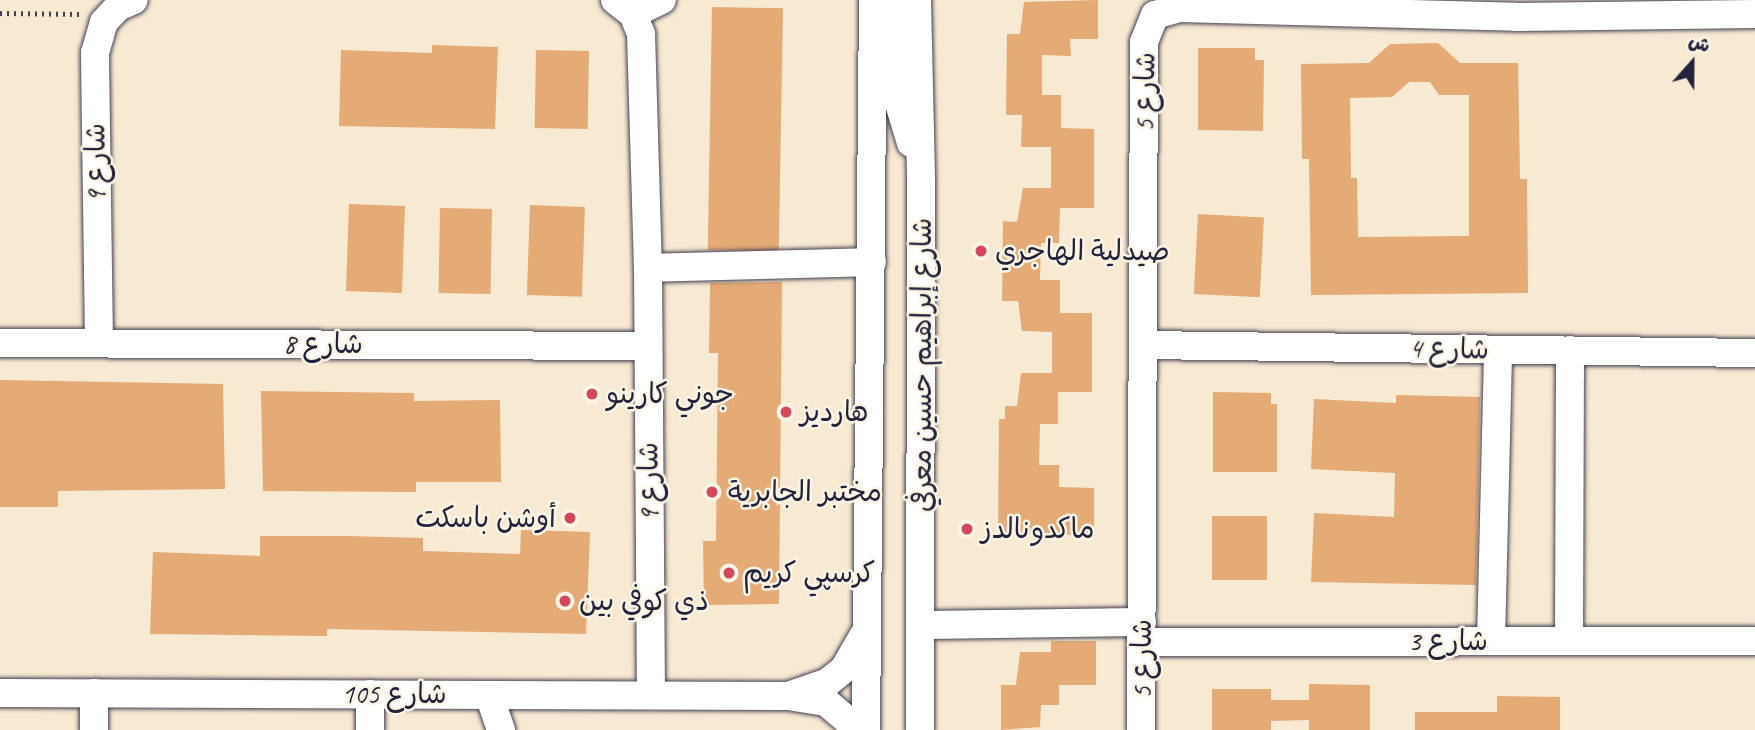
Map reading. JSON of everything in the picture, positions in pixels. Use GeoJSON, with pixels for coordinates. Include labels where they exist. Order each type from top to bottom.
{"type":"FeatureCollection","features":[{"type":"Feature","properties":{"kind":"street"},"geometry":{"type":"LineString","coordinates":[[624,7],[662,0]]}},
{"type":"Feature","properties":{"kind":"street"},"geometry":{"type":"LineString","coordinates":[[852,0],[873,11]]}},
{"type":"Feature","properties":{"kind":"street"},"geometry":{"type":"LineString","coordinates":[[897,0],[897,97],[921,179]]}},
{"type":"Feature","properties":{"kind":"street","name":"شارع إبراهيم حسين معرفي"},"geometry":{"type":"LineString","coordinates":[[917,0],[921,179],[920,730]]}},
{"type":"Feature","properties":{"kind":"street","name":"شارع 5"},"geometry":{"type":"LineString","coordinates":[[1141,730],[1144,42],[1155,15],[1174,4],[1517,17],[1755,14]]}},
{"type":"Feature","properties":{"kind":"street","name":"شارع 9"},"geometry":{"type":"LineString","coordinates":[[99,343],[95,53],[118,6]]}},
{"type":"Feature","properties":{"kind":"street","name":"شارع 9"},"geometry":{"type":"LineString","coordinates":[[624,7],[641,34],[648,268],[651,695]]}},
{"type":"Feature","properties":{"kind":"street","name":"شارع إبراهيم حسين معرفي"},"geometry":{"type":"LineString","coordinates":[[866,730],[873,11]]}},
{"type":"Feature","properties":{"kind":"street"},"geometry":{"type":"LineString","coordinates":[[648,268],[872,262]]}},
{"type":"Feature","properties":{"kind":"street","name":"شارع 8"},"geometry":{"type":"LineString","coordinates":[[0,342],[647,346]]}},
{"type":"Feature","properties":{"kind":"street","name":"شارع 4"},"geometry":{"type":"LineString","coordinates":[[1143,345],[1755,353]]}},
{"type":"Feature","properties":{"kind":"street"},"geometry":{"type":"LineString","coordinates":[[1491,641],[1498,349]]}},
{"type":"Feature","properties":{"kind":"street"},"geometry":{"type":"LineString","coordinates":[[1569,641],[1570,350]]}},
{"type":"Feature","properties":{"kind":"street","name":"شارع 3"},"geometry":{"type":"LineString","coordinates":[[922,625],[1491,641],[1755,640]]}},
{"type":"Feature","properties":{"kind":"street","name":"شارع 105"},"geometry":{"type":"LineString","coordinates":[[788,696],[828,682],[850,660],[865,633]]}},
{"type":"Feature","properties":{"kind":"street","name":"شارع 105"},"geometry":{"type":"LineString","coordinates":[[0,693],[788,696],[826,702],[859,730]]}},
{"type":"Feature","properties":{"kind":"street"},"geometry":{"type":"LineString","coordinates":[[94,693],[94,730]]}},
{"type":"Feature","properties":{"kind":"street"},"geometry":{"type":"LineString","coordinates":[[370,694],[370,730]]}},
{"type":"Feature","properties":{"kind":"street"},"geometry":{"type":"LineString","coordinates":[[489,695],[501,730]]}},
{"type":"Feature","properties":{"kind":"street"},"geometry":{"type":"LineString","coordinates":[[516,730],[527,695]]}},
{"type":"Feature","properties":{"kind":"path"},"geometry":{"type":"LineString","coordinates":[[0,13],[118,6]]}},
{"type":"Feature","properties":{"kind":"building"},"geometry":{"type":"Polygon","coordinates":[[[1098,0],[1098,39],[1070,39],[1071,56],[1042,55],[1042,95],[1061,95],[1061,128],[1094,129],[1094,208],[1060,208],[1059,243],[1041,243],[1040,280],[1060,280],[1060,313],[1092,313],[1092,392],[1058,392],[1058,424],[1040,424],[1039,465],[1059,465],[1059,487],[1094,488],[1094,535],[998,534],[999,419],[1005,419],[1005,406],[1017,406],[1021,373],[1052,373],[1052,332],[1022,331],[1018,301],[1002,301],[1003,221],[1017,222],[1023,188],[1051,188],[1051,147],[1021,147],[1022,115],[1006,115],[1007,34],[1020,34],[1024,2],[1098,0]]]}},
{"type":"Feature","properties":{"kind":"building"},"geometry":{"type":"Polygon","coordinates":[[[712,7],[783,8],[779,251],[708,250],[712,7]]]}},
{"type":"Feature","properties":{"kind":"building"},"geometry":{"type":"Polygon","coordinates":[[[1438,43],[1460,63],[1518,63],[1520,179],[1527,179],[1528,293],[1311,295],[1309,159],[1302,159],[1301,64],[1369,63],[1390,44],[1438,43]],[[1409,82],[1392,97],[1350,98],[1351,178],[1357,178],[1358,237],[1469,236],[1469,95],[1439,95],[1430,82],[1409,82]]]}},
{"type":"Feature","properties":{"kind":"building"},"geometry":{"type":"Polygon","coordinates":[[[432,45],[498,47],[495,129],[339,126],[341,50],[432,53],[432,45]]]}},
{"type":"Feature","properties":{"kind":"building"},"geometry":{"type":"Polygon","coordinates":[[[1198,48],[1255,48],[1255,60],[1264,60],[1263,131],[1198,130],[1198,48]]]}},
{"type":"Feature","properties":{"kind":"building"},"geometry":{"type":"Polygon","coordinates":[[[536,50],[589,51],[588,129],[535,128],[536,50]]]}},
{"type":"Feature","properties":{"kind":"building"},"geometry":{"type":"Polygon","coordinates":[[[349,204],[405,206],[402,293],[346,291],[349,204]]]}},
{"type":"Feature","properties":{"kind":"building"},"geometry":{"type":"Polygon","coordinates":[[[530,205],[585,207],[582,297],[527,295],[530,205]]]}},
{"type":"Feature","properties":{"kind":"building"},"geometry":{"type":"Polygon","coordinates":[[[440,208],[492,209],[491,294],[439,293],[440,208]]]}},
{"type":"Feature","properties":{"kind":"building"},"geometry":{"type":"Polygon","coordinates":[[[1198,214],[1264,217],[1260,297],[1194,294],[1198,214]]]}},
{"type":"Feature","properties":{"kind":"building"},"geometry":{"type":"Polygon","coordinates":[[[782,282],[779,604],[704,605],[703,541],[716,541],[718,353],[709,353],[710,283],[782,282]]]}},
{"type":"Feature","properties":{"kind":"building"},"geometry":{"type":"Polygon","coordinates":[[[0,380],[223,384],[225,489],[58,491],[58,507],[0,507],[0,380]]]}},
{"type":"Feature","properties":{"kind":"building"},"geometry":{"type":"Polygon","coordinates":[[[261,391],[414,393],[414,401],[500,400],[501,482],[416,482],[416,492],[263,491],[261,391]]]}},
{"type":"Feature","properties":{"kind":"building"},"geometry":{"type":"Polygon","coordinates":[[[1213,392],[1271,393],[1271,404],[1277,404],[1277,472],[1213,472],[1213,392]]]}},
{"type":"Feature","properties":{"kind":"building"},"geometry":{"type":"Polygon","coordinates":[[[1396,395],[1480,397],[1476,585],[1311,582],[1314,513],[1394,517],[1395,473],[1311,469],[1314,399],[1396,403],[1396,395]]]}},
{"type":"Feature","properties":{"kind":"building"},"geometry":{"type":"Polygon","coordinates":[[[1212,516],[1267,516],[1267,580],[1212,580],[1212,516]]]}},
{"type":"Feature","properties":{"kind":"building"},"geometry":{"type":"Polygon","coordinates":[[[521,530],[590,532],[586,634],[327,629],[327,636],[150,634],[153,552],[260,556],[260,536],[347,536],[423,538],[423,551],[520,554],[521,530]]]}},
{"type":"Feature","properties":{"kind":"building"},"geometry":{"type":"Polygon","coordinates":[[[1051,641],[1096,641],[1096,685],[1059,685],[1059,705],[1041,705],[1040,727],[1001,730],[1001,685],[1016,685],[1020,652],[1051,652],[1051,641]]]}},
{"type":"Feature","properties":{"kind":"building"},"geometry":{"type":"Polygon","coordinates":[[[1309,684],[1370,685],[1370,730],[1309,730],[1309,720],[1271,721],[1271,730],[1212,730],[1212,689],[1271,689],[1271,700],[1309,700],[1309,684]]]}},
{"type":"Feature","properties":{"kind":"building"},"geometry":{"type":"Polygon","coordinates":[[[1497,696],[1560,697],[1560,730],[1415,730],[1415,712],[1497,712],[1497,696]]]}},
{"type":"Feature","properties":{"kind":"place","name":"صيدلية الهاجري"},"geometry":{"type":"Point","coordinates":[981,251]}},
{"type":"Feature","properties":{"kind":"place","name":"جوني كارينو"},"geometry":{"type":"Point","coordinates":[592,394]}},
{"type":"Feature","properties":{"kind":"place","name":"هارديز"},"geometry":{"type":"Point","coordinates":[786,412]}},
{"type":"Feature","properties":{"kind":"place","name":"مختبر الجابرية"},"geometry":{"type":"Point","coordinates":[712,492]}},
{"type":"Feature","properties":{"kind":"place","name":"أوشن باسكت"},"geometry":{"type":"Point","coordinates":[570,518]}},
{"type":"Feature","properties":{"kind":"place","name":"ماكدونالدز"},"geometry":{"type":"Point","coordinates":[967,529]}},
{"type":"Feature","properties":{"kind":"place","name":"كرسپي كريم"},"geometry":{"type":"Point","coordinates":[729,573]}},
{"type":"Feature","properties":{"kind":"place","name":"ذي كوفي بين"},"geometry":{"type":"Point","coordinates":[565,601]}}]}
